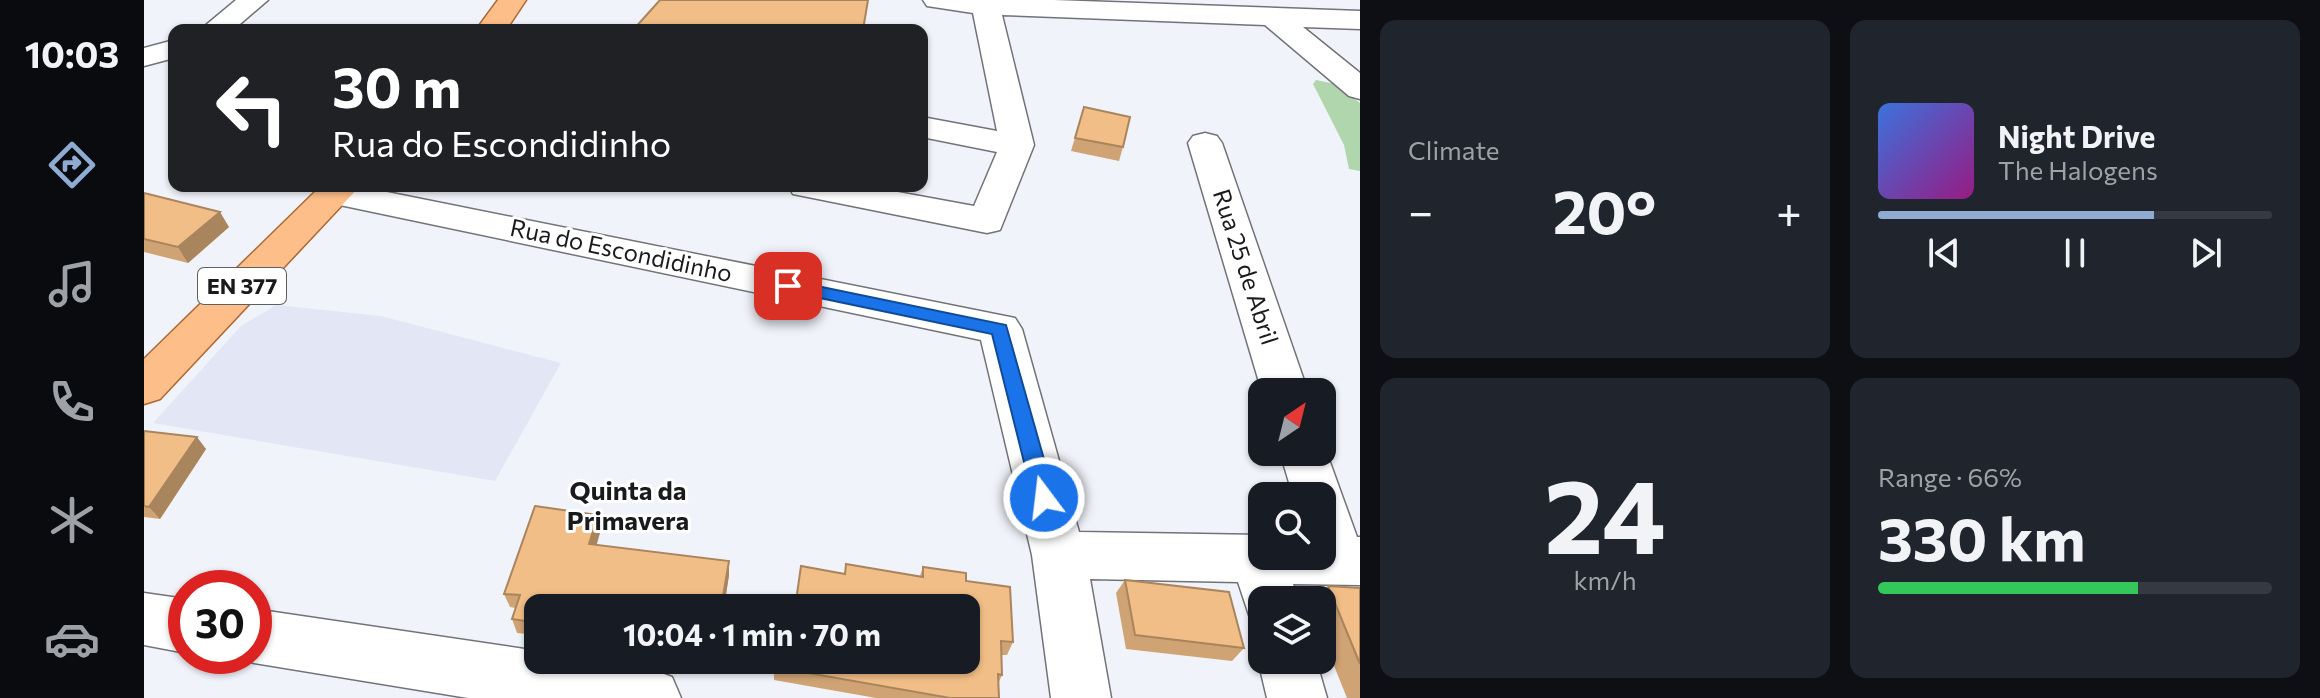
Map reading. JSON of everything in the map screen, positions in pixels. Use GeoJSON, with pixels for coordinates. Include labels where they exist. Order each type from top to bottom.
{"type":"FeatureCollection","features":[{"type":"Feature","properties":{"kind":"main road"},"geometry":{"type":"LineString","coordinates":[[495,24],[512,0]]}},
{"type":"Feature","properties":{"kind":"main road","name":"EN 377"},"geometry":{"type":"LineString","coordinates":[[144,387],[335,192]]}},
{"type":"Feature","properties":{"kind":"street"},"geometry":{"type":"LineString","coordinates":[[223,24],[254,0]]}},
{"type":"Feature","properties":{"kind":"street"},"geometry":{"type":"LineString","coordinates":[[937,0],[986,6],[1191,6],[1272,16],[1360,20]]}},
{"type":"Feature","properties":{"kind":"street"},"geometry":{"type":"LineString","coordinates":[[837,192],[987,221],[1017,145],[986,6]]}},
{"type":"Feature","properties":{"kind":"street"},"geometry":{"type":"LineString","coordinates":[[1272,16],[1360,89]]}},
{"type":"Feature","properties":{"kind":"street"},"geometry":{"type":"LineString","coordinates":[[144,57],[168,51]]}},
{"type":"Feature","properties":{"kind":"street"},"geometry":{"type":"LineString","coordinates":[[928,128],[1017,145]]}},
{"type":"Feature","properties":{"kind":"street","name":"Rua 25 de Abril"},"geometry":{"type":"LineString","coordinates":[[1205,143],[1281,378]]}},
{"type":"Feature","properties":{"kind":"street","name":"Rua do Escondidinho"},"geometry":{"type":"LineString","coordinates":[[352,192],[1000,329],[1059,555]]}},
{"type":"Feature","properties":{"kind":"street"},"geometry":{"type":"LineString","coordinates":[[1081,698],[1059,555],[1264,580],[1349,561],[1336,536]]}},
{"type":"Feature","properties":{"kind":"street"},"geometry":{"type":"LineString","coordinates":[[144,619],[168,623]]}},
{"type":"Feature","properties":{"kind":"street"},"geometry":{"type":"LineString","coordinates":[[272,639],[617,695]]}},
{"type":"Feature","properties":{"kind":"street"},"geometry":{"type":"LineString","coordinates":[[1291,674],[1297,698]]}},
{"type":"Feature","properties":{"kind":"shaded area"},"geometry":{"type":"Polygon","coordinates":[[[276,305],[381,316],[561,363],[495,481],[153,423],[241,326],[276,305]]]}},
{"type":"Feature","properties":{"kind":"green space"},"geometry":{"type":"Polygon","coordinates":[[[1316,80],[1335,84],[1360,103],[1360,171],[1349,169],[1344,145],[1313,84],[1316,80]]]}},
{"type":"Feature","properties":{"kind":"building"},"geometry":{"type":"Polygon","coordinates":[[[660,0],[868,0],[864,24],[638,24],[660,0]]]}},
{"type":"Feature","properties":{"kind":"building"},"geometry":{"type":"Polygon","coordinates":[[[1084,107],[1130,117],[1123,147],[1075,138],[1084,107]]]}},
{"type":"Feature","properties":{"kind":"building"},"geometry":{"type":"Polygon","coordinates":[[[144,193],[220,212],[178,247],[144,239],[144,193]]]}},
{"type":"Feature","properties":{"kind":"building"},"geometry":{"type":"Polygon","coordinates":[[[144,431],[197,437],[149,507],[144,506],[144,431]]]}},
{"type":"Feature","properties":{"kind":"building"},"geometry":{"type":"Polygon","coordinates":[[[535,506],[598,515],[589,544],[729,561],[723,594],[524,594],[524,621],[512,619],[520,595],[504,594],[535,506]]]}},
{"type":"Feature","properties":{"kind":"building"},"geometry":{"type":"Polygon","coordinates":[[[846,564],[923,577],[923,567],[966,573],[966,581],[1010,587],[1013,642],[1001,641],[999,698],[950,698],[814,674],[980,674],[980,594],[797,594],[801,566],[845,574],[846,564]]]}},
{"type":"Feature","properties":{"kind":"building"},"geometry":{"type":"Polygon","coordinates":[[[1125,580],[1229,592],[1244,648],[1135,635],[1125,580]]]}},
{"type":"Feature","properties":{"kind":"building"},"geometry":{"type":"Polygon","coordinates":[[[1336,586],[1360,588],[1360,664],[1336,606],[1336,586]]]}},
{"type":"Feature","properties":{"kind":"district","name":"Quinta da Primavera"},"geometry":{"type":"Point","coordinates":[628,506]}},
{"type":"Feature","properties":{"kind":"route"},"geometry":{"type":"LineString","coordinates":[[788,286],[1000,329],[1044,498]]}}]}
